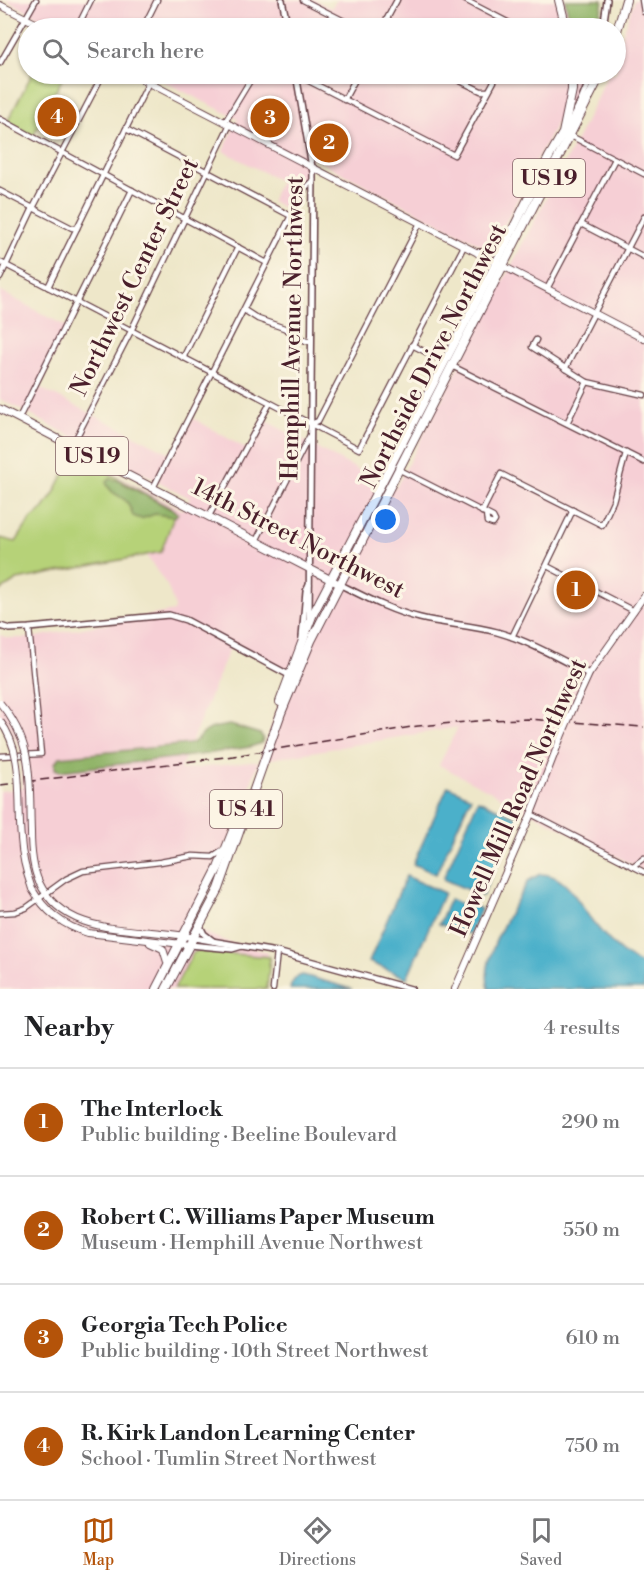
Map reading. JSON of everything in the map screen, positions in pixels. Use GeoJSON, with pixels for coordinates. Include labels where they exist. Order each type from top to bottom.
{"type":"FeatureCollection","features":[{"type":"Feature","properties":{"kind":"highway"},"geometry":{"type":"LineString","coordinates":[[559,0],[564,18]]}},
{"type":"Feature","properties":{"kind":"highway"},"geometry":{"type":"LineString","coordinates":[[620,18],[626,0]]}},
{"type":"Feature","properties":{"kind":"highway","name":"Northside Drive Northwest"},"geometry":{"type":"LineString","coordinates":[[499,264],[506,240],[549,157],[569,134],[572,84]]}},
{"type":"Feature","properties":{"kind":"highway","name":"Northside Drive Northwest"},"geometry":{"type":"LineString","coordinates":[[156,989],[218,868],[309,624],[398,470],[499,264],[596,84]]}},
{"type":"Feature","properties":{"kind":"highway"},"geometry":{"type":"LineString","coordinates":[[479,254],[494,250],[506,240]]}},
{"type":"Feature","properties":{"kind":"highway","name":"Northside Drive Northwest"},"geometry":{"type":"LineString","coordinates":[[166,989],[224,876],[280,713],[335,582],[412,426],[448,364]]}},
{"type":"Feature","properties":{"kind":"highway"},"geometry":{"type":"LineString","coordinates":[[398,470],[398,460],[412,426]]}},
{"type":"Feature","properties":{"kind":"main road"},"geometry":{"type":"LineString","coordinates":[[0,6],[25,18]]}},
{"type":"Feature","properties":{"kind":"main road"},"geometry":{"type":"LineString","coordinates":[[153,84],[644,339]]}},
{"type":"Feature","properties":{"kind":"main road","name":"14th Street Northwest"},"geometry":{"type":"LineString","coordinates":[[0,409],[335,582]]}},
{"type":"Feature","properties":{"kind":"main road","name":"Howell Mill Road Northwest"},"geometry":{"type":"LineString","coordinates":[[455,989],[589,674],[644,596]]}},
{"type":"Feature","properties":{"kind":"main road"},"geometry":{"type":"LineString","coordinates":[[0,703],[16,724],[27,751],[31,843],[35,873],[46,894],[63,912],[82,922],[184,936],[192,942]]}},
{"type":"Feature","properties":{"kind":"main road"},"geometry":{"type":"LineString","coordinates":[[0,721],[11,738],[15,753],[25,869],[38,900],[58,920],[77,930],[180,944],[192,942]]}},
{"type":"Feature","properties":{"kind":"main road"},"geometry":{"type":"LineString","coordinates":[[138,939],[163,949],[168,965]]}},
{"type":"Feature","properties":{"kind":"street"},"geometry":{"type":"LineString","coordinates":[[27,18],[36,0]]}},
{"type":"Feature","properties":{"kind":"street"},"geometry":{"type":"LineString","coordinates":[[82,18],[91,0]]}},
{"type":"Feature","properties":{"kind":"street"},"geometry":{"type":"LineString","coordinates":[[148,18],[157,0]]}},
{"type":"Feature","properties":{"kind":"street"},"geometry":{"type":"LineString","coordinates":[[282,0],[286,18]]}},
{"type":"Feature","properties":{"kind":"street"},"geometry":{"type":"LineString","coordinates":[[303,0],[338,18]]}},
{"type":"Feature","properties":{"kind":"street"},"geometry":{"type":"LineString","coordinates":[[387,18],[397,0]]}},
{"type":"Feature","properties":{"kind":"street"},"geometry":{"type":"LineString","coordinates":[[465,0],[500,18]]}},
{"type":"Feature","properties":{"kind":"street"},"geometry":{"type":"LineString","coordinates":[[604,18],[607,0]]}},
{"type":"Feature","properties":{"kind":"street"},"geometry":{"type":"LineString","coordinates":[[642,0],[644,12]]}},
{"type":"Feature","properties":{"kind":"street"},"geometry":{"type":"LineString","coordinates":[[0,63],[18,34]]}},
{"type":"Feature","properties":{"kind":"street"},"geometry":{"type":"LineString","coordinates":[[0,278],[33,208],[98,84]]}},
{"type":"Feature","properties":{"kind":"street"},"geometry":{"type":"LineString","coordinates":[[48,287],[148,84]]}},
{"type":"Feature","properties":{"kind":"street","name":"Northwest Center Street"},"geometry":{"type":"LineString","coordinates":[[72,446],[131,331],[207,172],[227,123],[248,84]]}},
{"type":"Feature","properties":{"kind":"street","name":"Hemphill Avenue Northwest"},"geometry":{"type":"LineString","coordinates":[[298,84],[313,168],[308,568],[311,641]]}},
{"type":"Feature","properties":{"kind":"street"},"geometry":{"type":"LineString","coordinates":[[314,84],[454,155],[492,84]]}},
{"type":"Feature","properties":{"kind":"street"},"geometry":{"type":"LineString","coordinates":[[344,100],[353,84]]}},
{"type":"Feature","properties":{"kind":"street"},"geometry":{"type":"LineString","coordinates":[[467,84],[481,91],[488,91]]}},
{"type":"Feature","properties":{"kind":"street"},"geometry":{"type":"LineString","coordinates":[[588,84],[567,130],[569,134],[644,174]]}},
{"type":"Feature","properties":{"kind":"street"},"geometry":{"type":"LineString","coordinates":[[569,134],[582,106],[581,101]]}},
{"type":"Feature","properties":{"kind":"street"},"geometry":{"type":"LineString","coordinates":[[0,119],[267,263]]}},
{"type":"Feature","properties":{"kind":"street"},"geometry":{"type":"LineString","coordinates":[[126,129],[291,216]]}},
{"type":"Feature","properties":{"kind":"street"},"geometry":{"type":"LineString","coordinates":[[547,289],[615,159]]}},
{"type":"Feature","properties":{"kind":"street"},"geometry":{"type":"LineString","coordinates":[[153,488],[305,188],[313,180]]}},
{"type":"Feature","properties":{"kind":"street"},"geometry":{"type":"LineString","coordinates":[[19,418],[132,190]]}},
{"type":"Feature","properties":{"kind":"street"},"geometry":{"type":"LineString","coordinates":[[0,191],[72,228],[77,228]]}},
{"type":"Feature","properties":{"kind":"street"},"geometry":{"type":"LineString","coordinates":[[565,369],[644,217]]}},
{"type":"Feature","properties":{"kind":"street"},"geometry":{"type":"LineString","coordinates":[[311,424],[318,421],[420,223]]}},
{"type":"Feature","properties":{"kind":"street"},"geometry":{"type":"LineString","coordinates":[[581,224],[644,257]]}},
{"type":"Feature","properties":{"kind":"street"},"geometry":{"type":"LineString","coordinates":[[0,262],[359,449],[464,245]]}},
{"type":"Feature","properties":{"kind":"street"},"geometry":{"type":"LineString","coordinates":[[183,358],[238,247]]}},
{"type":"Feature","properties":{"kind":"street"},"geometry":{"type":"LineString","coordinates":[[244,310],[258,319],[284,328],[306,341],[311,341]]}},
{"type":"Feature","properties":{"kind":"street"},"geometry":{"type":"LineString","coordinates":[[536,340],[532,347],[587,382],[644,395]]}},
{"type":"Feature","properties":{"kind":"street"},"geometry":{"type":"LineString","coordinates":[[412,345],[644,462]]}},
{"type":"Feature","properties":{"kind":"street"},"geometry":{"type":"LineString","coordinates":[[567,423],[587,382]]}},
{"type":"Feature","properties":{"kind":"street"},"geometry":{"type":"LineString","coordinates":[[209,516],[270,403]]}},
{"type":"Feature","properties":{"kind":"street"},"geometry":{"type":"LineString","coordinates":[[256,541],[310,435]]}},
{"type":"Feature","properties":{"kind":"street"},"geometry":{"type":"LineString","coordinates":[[398,470],[484,512],[501,474],[602,525],[613,501],[626,453]]}},
{"type":"Feature","properties":{"kind":"street"},"geometry":{"type":"LineString","coordinates":[[512,637],[573,510]]}},
{"type":"Feature","properties":{"kind":"street"},"geometry":{"type":"LineString","coordinates":[[547,566],[634,611]]}},
{"type":"Feature","properties":{"kind":"street","name":"14th Street Northwest"},"geometry":{"type":"LineString","coordinates":[[335,582],[379,604],[406,614],[432,621],[481,628],[512,637],[589,674]]}},
{"type":"Feature","properties":{"kind":"street","name":"Hemphill Avenue Northwest"},"geometry":{"type":"LineString","coordinates":[[301,643],[306,591],[309,585]]}},
{"type":"Feature","properties":{"kind":"street"},"geometry":{"type":"LineString","coordinates":[[0,626],[10,629],[29,628],[169,615],[186,620],[289,675]]}},
{"type":"Feature","properties":{"kind":"street"},"geometry":{"type":"LineString","coordinates":[[0,756],[41,754],[29,628]]}},
{"type":"Feature","properties":{"kind":"street"},"geometry":{"type":"LineString","coordinates":[[531,814],[644,872]]}},
{"type":"Feature","properties":{"kind":"street"},"geometry":{"type":"LineString","coordinates":[[0,913],[15,912],[26,908],[66,879],[83,871],[202,855],[215,857],[227,845]]}},
{"type":"Feature","properties":{"kind":"street"},"geometry":{"type":"LineString","coordinates":[[202,855],[218,868]]}},
{"type":"Feature","properties":{"kind":"street"},"geometry":{"type":"LineString","coordinates":[[633,866],[644,858]]}},
{"type":"Feature","properties":{"kind":"street"},"geometry":{"type":"LineString","coordinates":[[200,926],[204,934],[215,941]]}},
{"type":"Feature","properties":{"kind":"street"},"geometry":{"type":"LineString","coordinates":[[192,942],[215,941],[277,952],[411,989]]}},
{"type":"Feature","properties":{"kind":"street"},"geometry":{"type":"LineString","coordinates":[[192,942],[232,949],[244,946]]}},
{"type":"Feature","properties":{"kind":"street"},"geometry":{"type":"LineString","coordinates":[[273,989],[277,952]]}},
{"type":"Feature","properties":{"kind":"shaded area"},"geometry":{"type":"Polygon","coordinates":[[[5,0],[315,0],[331,8],[337,0],[603,0],[600,18],[41,18],[5,0]]]}},
{"type":"Feature","properties":{"kind":"shaded area"},"geometry":{"type":"Polygon","coordinates":[[[634,0],[644,0],[644,871],[439,765],[458,727],[259,761],[234,830],[186,926],[231,943],[267,952],[264,989],[0,989],[0,791],[23,788],[20,747],[5,722],[0,718],[0,635],[8,638],[30,638],[174,611],[175,607],[168,587],[146,555],[17,580],[0,591],[0,538],[16,542],[30,520],[44,508],[70,461],[75,457],[86,460],[183,510],[190,498],[0,399],[0,291],[67,327],[38,387],[174,455],[193,418],[248,450],[264,420],[395,489],[603,84],[626,84],[626,24],[634,0]],[[232,643],[180,770],[259,761],[290,675],[232,643]]]}},
{"type":"Feature","properties":{"kind":"shaded area"},"geometry":{"type":"Polygon","coordinates":[[[169,84],[582,84],[579,92],[561,114],[526,177],[526,184],[495,243],[490,247],[485,247],[311,157],[306,174],[288,210],[271,201],[280,181],[223,151],[238,119],[169,84]]]}},
{"type":"Feature","properties":{"kind":"green space"},"geometry":{"type":"Polygon","coordinates":[[[565,0],[603,0],[600,18],[569,18],[565,0]]]}},
{"type":"Feature","properties":{"kind":"green space"},"geometry":{"type":"Polygon","coordinates":[[[27,84],[59,84],[33,136],[7,122],[27,84]]]}},
{"type":"Feature","properties":{"kind":"green space"},"geometry":{"type":"Polygon","coordinates":[[[75,457],[86,460],[176,511],[161,552],[17,580],[0,591],[0,538],[16,542],[30,520],[44,508],[70,461],[75,457]]]}},
{"type":"Feature","properties":{"kind":"green space"},"geometry":{"type":"Polygon","coordinates":[[[110,479],[117,480],[178,513],[175,517],[155,514],[141,519],[133,516],[127,503],[108,486],[106,482],[110,479]]]}},
{"type":"Feature","properties":{"kind":"green space"},"geometry":{"type":"Polygon","coordinates":[[[230,725],[260,734],[263,737],[262,743],[199,755],[60,771],[55,769],[55,763],[60,757],[189,744],[211,729],[230,725]]]}},
{"type":"Feature","properties":{"kind":"green space"},"geometry":{"type":"Polygon","coordinates":[[[197,951],[270,957],[267,989],[174,989],[193,953],[197,951]]]}},
{"type":"Feature","properties":{"kind":"water"},"geometry":{"type":"Polygon","coordinates":[[[448,786],[471,797],[436,874],[413,864],[448,786]]]}},
{"type":"Feature","properties":{"kind":"water"},"geometry":{"type":"Polygon","coordinates":[[[478,800],[517,817],[482,896],[443,879],[478,800]]]}},
{"type":"Feature","properties":{"kind":"water"},"geometry":{"type":"Polygon","coordinates":[[[540,874],[549,875],[565,884],[610,941],[636,962],[644,965],[644,989],[489,989],[487,976],[489,963],[499,934],[528,881],[540,874]]]}},
{"type":"Feature","properties":{"kind":"water"},"geometry":{"type":"Polygon","coordinates":[[[406,876],[444,893],[407,978],[369,962],[406,876]]]}},
{"type":"Feature","properties":{"kind":"water"},"geometry":{"type":"Polygon","coordinates":[[[450,899],[465,906],[467,903],[481,909],[470,934],[439,924],[450,899]]]}},
{"type":"Feature","properties":{"kind":"water"},"geometry":{"type":"Polygon","coordinates":[[[303,975],[352,989],[290,989],[294,980],[303,975]]]}},
{"type":"Feature","properties":{"kind":"railway"},"geometry":{"type":"LineString","coordinates":[[0,785],[233,756],[418,726],[527,719],[644,727]]}},
{"type":"Feature","properties":{"kind":"place","name":"R. Kirk Landon Learning Center"},"geometry":{"type":"Point","coordinates":[57,117]}},
{"type":"Feature","properties":{"kind":"place","name":"Georgia Tech Police"},"geometry":{"type":"Point","coordinates":[270,118]}},
{"type":"Feature","properties":{"kind":"place","name":"Robert C. Williams Paper Museum"},"geometry":{"type":"Point","coordinates":[329,143]}},
{"type":"Feature","properties":{"kind":"place","name":"The Interlock"},"geometry":{"type":"Point","coordinates":[576,590]}}]}
